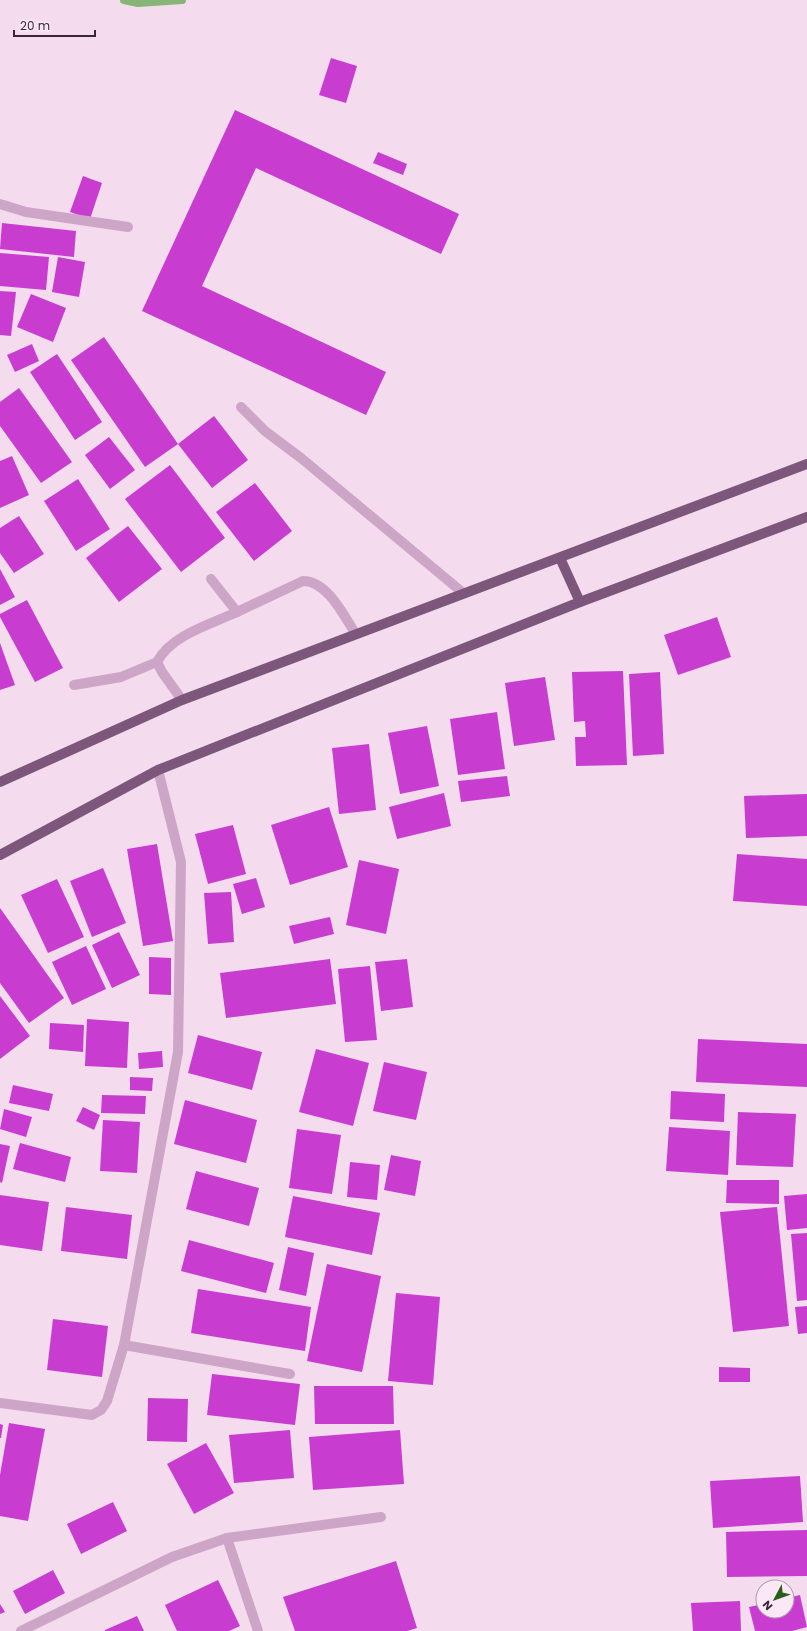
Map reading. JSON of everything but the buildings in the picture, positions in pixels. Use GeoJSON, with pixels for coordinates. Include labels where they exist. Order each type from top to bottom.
{"type":"FeatureCollection","features":[{"type":"Feature","properties":{"kind":"main road"},"geometry":{"type":"LineString","coordinates":[[0,782],[182,700],[462,592],[560,558],[807,464]]}},
{"type":"Feature","properties":{"kind":"main road"},"geometry":{"type":"LineString","coordinates":[[0,855],[158,770],[580,602],[807,517]]}},
{"type":"Feature","properties":{"kind":"main road"},"geometry":{"type":"LineString","coordinates":[[560,558],[580,602]]}},
{"type":"Feature","properties":{"kind":"street"},"geometry":{"type":"LineString","coordinates":[[0,204],[26,212],[128,227]]}},
{"type":"Feature","properties":{"kind":"street"},"geometry":{"type":"LineString","coordinates":[[241,407],[265,431],[301,458],[462,592]]}},
{"type":"Feature","properties":{"kind":"street"},"geometry":{"type":"LineString","coordinates":[[211,579],[237,612]]}},
{"type":"Feature","properties":{"kind":"street"},"geometry":{"type":"LineString","coordinates":[[74,685],[121,677],[157,662],[162,652],[174,642],[303,581],[312,581],[321,587],[337,604],[355,633]]}},
{"type":"Feature","properties":{"kind":"street"},"geometry":{"type":"LineString","coordinates":[[157,662],[162,672],[182,700]]}},
{"type":"Feature","properties":{"kind":"street"},"geometry":{"type":"LineString","coordinates":[[0,1403],[92,1415],[101,1410],[106,1401],[124,1345],[178,1052],[181,862],[158,770]]}},
{"type":"Feature","properties":{"kind":"street"},"geometry":{"type":"LineString","coordinates":[[124,1345],[290,1374]]}},
{"type":"Feature","properties":{"kind":"street"},"geometry":{"type":"LineString","coordinates":[[21,1631],[172,1557],[227,1538],[381,1517]]}},
{"type":"Feature","properties":{"kind":"street"},"geometry":{"type":"LineString","coordinates":[[227,1538],[258,1631]]}},
{"type":"Feature","properties":{"kind":"waterway"},"geometry":{"type":"LineString","coordinates":[[124,0],[138,3],[182,0]]}}]}
